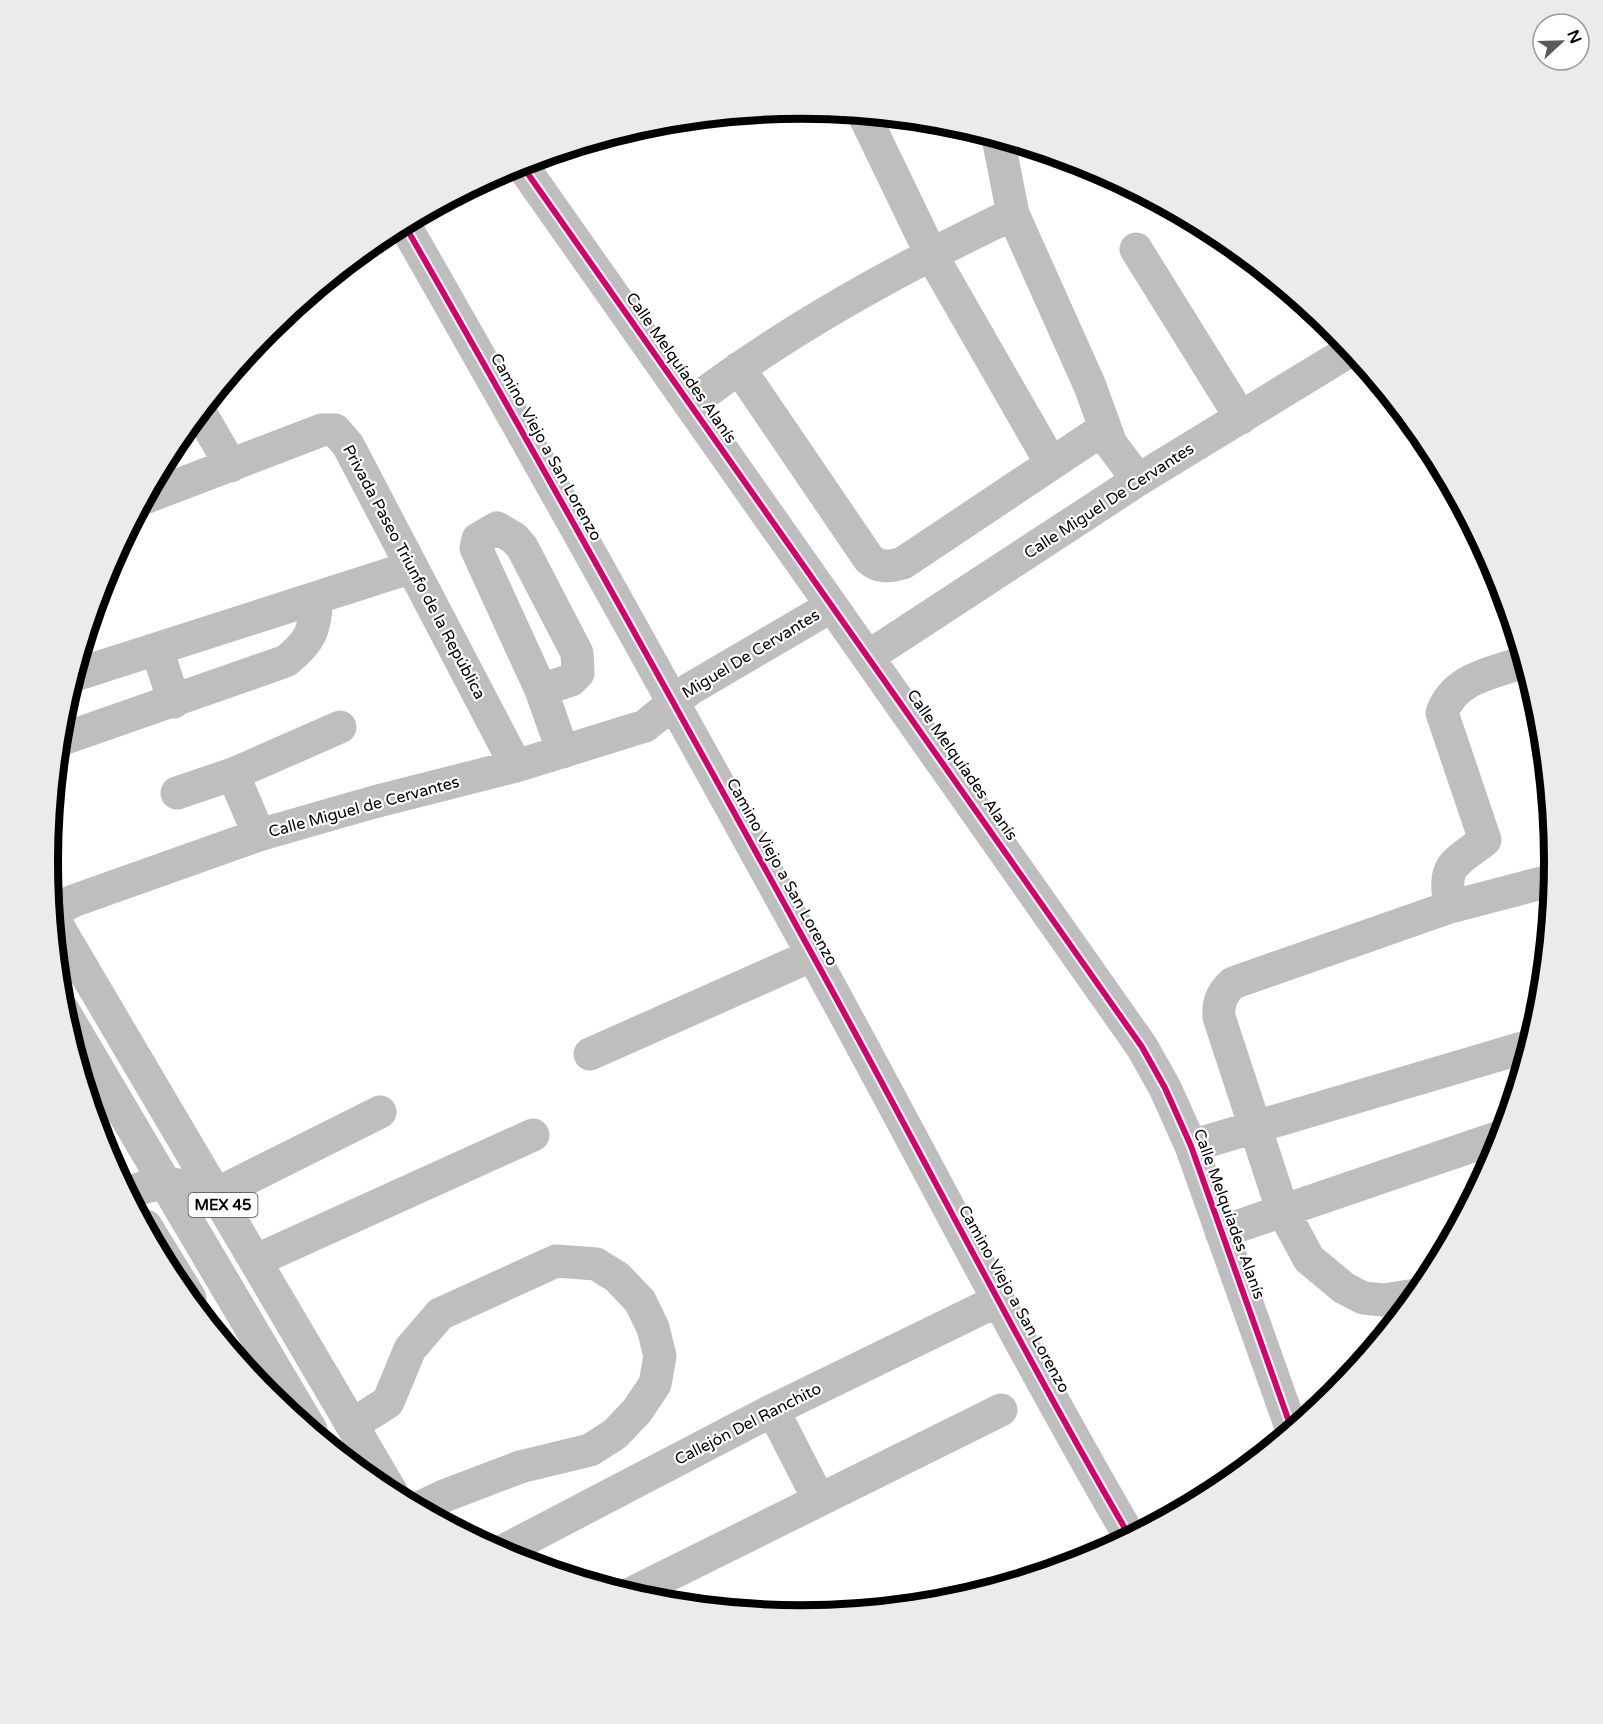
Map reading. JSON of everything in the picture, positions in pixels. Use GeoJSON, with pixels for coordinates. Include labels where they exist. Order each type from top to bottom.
{"type":"FeatureCollection","features":[{"type":"Feature","properties":{"kind":"street"},"geometry":{"type":"LineString","coordinates":[[868,122],[930,254],[1051,463]]}},
{"type":"Feature","properties":{"kind":"street"},"geometry":{"type":"LineString","coordinates":[[1000,146],[1013,214],[1090,386],[1111,444],[1138,480]]}},
{"type":"Feature","properties":{"kind":"street","name":"Calle Melquíades Alanís"},"geometry":{"type":"LineString","coordinates":[[526,172],[830,607],[869,656],[1142,1047],[1166,1088],[1191,1146],[1289,1422]]}},
{"type":"Feature","properties":{"kind":"street"},"geometry":{"type":"LineString","coordinates":[[690,404],[793,332],[930,254],[1013,214]]}},
{"type":"Feature","properties":{"kind":"street","name":"Camino Viejo a San Lorenzo"},"geometry":{"type":"LineString","coordinates":[[409,232],[518,422],[813,955],[997,1301],[1126,1530]]}},
{"type":"Feature","properties":{"kind":"street"},"geometry":{"type":"LineString","coordinates":[[1136,249],[1240,418]]}},
{"type":"Feature","properties":{"kind":"street","name":"Calle Miguel De Cervantes"},"geometry":{"type":"LineString","coordinates":[[869,656],[1138,480],[1344,355]]}},
{"type":"Feature","properties":{"kind":"street"},"geometry":{"type":"LineString","coordinates":[[739,368],[869,559],[876,565],[890,566],[903,563],[1105,428]]}},
{"type":"Feature","properties":{"kind":"street"},"geometry":{"type":"LineString","coordinates":[[205,420],[231,466]]}},
{"type":"Feature","properties":{"kind":"street","name":"Privada Paseo Triunfo de la República"},"geometry":{"type":"LineString","coordinates":[[156,494],[322,430],[335,430],[348,445],[516,766]]}},
{"type":"Feature","properties":{"kind":"street"},"geometry":{"type":"LineString","coordinates":[[83,672],[412,567]]}},
{"type":"Feature","properties":{"kind":"street"},"geometry":{"type":"LineString","coordinates":[[70,737],[286,661],[302,648],[314,630],[317,598]]}},
{"type":"Feature","properties":{"kind":"street","name":"Miguel De Cervantes"},"geometry":{"type":"LineString","coordinates":[[672,702],[830,607]]}},
{"type":"Feature","properties":{"kind":"street"},"geometry":{"type":"LineString","coordinates":[[157,649],[174,702]]}},
{"type":"Feature","properties":{"kind":"street"},"geometry":{"type":"LineString","coordinates":[[1450,907],[1446,881],[1448,871],[1485,840],[1442,713],[1446,702],[1466,682],[1517,664]]}},
{"type":"Feature","properties":{"kind":"street"},"geometry":{"type":"LineString","coordinates":[[541,690],[563,752]]}},
{"type":"Feature","properties":{"kind":"street","name":"Calle Miguel de Cervantes"},"geometry":{"type":"LineString","coordinates":[[60,909],[259,835],[374,802],[516,766],[645,726],[672,702]]}},
{"type":"Feature","properties":{"kind":"street"},"geometry":{"type":"LineString","coordinates":[[177,793],[233,774],[340,727]]}},
{"type":"Feature","properties":{"kind":"street"},"geometry":{"type":"LineString","coordinates":[[233,774],[259,835]]}},
{"type":"Feature","properties":{"kind":"street"},"geometry":{"type":"LineString","coordinates":[[1403,1297],[1383,1300],[1363,1298],[1344,1288],[1309,1259],[1282,1209],[1253,1127],[1219,1017],[1218,1005],[1224,991],[1233,983],[1450,907],[1544,882]]}},
{"type":"Feature","properties":{"kind":"street","name":"MEX 45"},"geometry":{"type":"LineString","coordinates":[[62,932],[381,1474]]}},
{"type":"Feature","properties":{"kind":"street"},"geometry":{"type":"LineString","coordinates":[[590,1054],[813,955]]}},
{"type":"Feature","properties":{"kind":"street"},"geometry":{"type":"LineString","coordinates":[[81,1041],[297,1407]]}},
{"type":"Feature","properties":{"kind":"street"},"geometry":{"type":"LineString","coordinates":[[1191,1146],[1520,1049]]}},
{"type":"Feature","properties":{"kind":"street"},"geometry":{"type":"LineString","coordinates":[[135,1190],[164,1183],[178,1183],[216,1194],[380,1112]]}},
{"type":"Feature","properties":{"kind":"street"},"geometry":{"type":"LineString","coordinates":[[257,1260],[533,1136]]}},
{"type":"Feature","properties":{"kind":"street"},"geometry":{"type":"LineString","coordinates":[[1221,1232],[1282,1209],[1490,1140]]}},
{"type":"Feature","properties":{"kind":"street"},"geometry":{"type":"LineString","coordinates":[[352,1425],[388,1402],[410,1349],[440,1314],[556,1261],[596,1264],[617,1277],[640,1301],[653,1328],[660,1356],[655,1384],[637,1410],[615,1434],[590,1450],[520,1467],[428,1504]]}},
{"type":"Feature","properties":{"kind":"street","name":"Callejón Del Ranchito"},"geometry":{"type":"LineString","coordinates":[[513,1546],[773,1410],[997,1301]]}},
{"type":"Feature","properties":{"kind":"street"},"geometry":{"type":"LineString","coordinates":[[773,1410],[819,1500]]}},
{"type":"Feature","properties":{"kind":"street"},"geometry":{"type":"LineString","coordinates":[[643,1588],[1001,1410]]}},
{"type":"Feature","properties":{"kind":"cycle path"},"geometry":{"type":"LineString","coordinates":[[527,172],[1142,1047],[1165,1088],[1191,1146],[1289,1422]]}},
{"type":"Feature","properties":{"kind":"cycle path"},"geometry":{"type":"LineString","coordinates":[[409,232],[711,771],[1009,1320],[1126,1530]]}}]}
